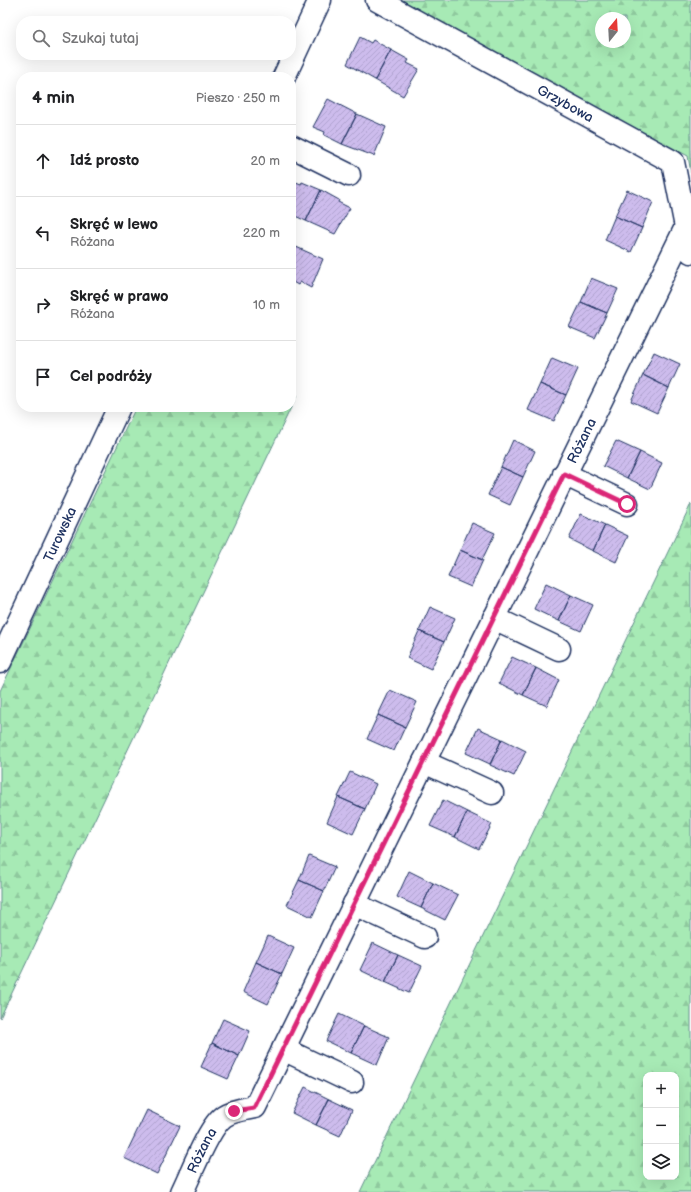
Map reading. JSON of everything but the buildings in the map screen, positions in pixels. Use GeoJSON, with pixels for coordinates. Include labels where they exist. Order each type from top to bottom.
{"type":"FeatureCollection","features":[{"type":"Feature","properties":{"kind":"street"},"geometry":{"type":"LineString","coordinates":[[296,51],[320,0]]}},
{"type":"Feature","properties":{"kind":"street","name":"Grzybowa"},"geometry":{"type":"LineString","coordinates":[[377,0],[673,162],[691,252]]}},
{"type":"Feature","properties":{"kind":"street"},"geometry":{"type":"LineString","coordinates":[[286,72],[292,60]]}},
{"type":"Feature","properties":{"kind":"street"},"geometry":{"type":"LineString","coordinates":[[296,148],[349,175]]}},
{"type":"Feature","properties":{"kind":"street","name":"Różana"},"geometry":{"type":"LineString","coordinates":[[182,1192],[212,1130],[223,1116],[234,1111],[254,1108],[686,227]]}},
{"type":"Feature","properties":{"kind":"street","name":"Turowska"},"geometry":{"type":"LineString","coordinates":[[0,662],[117,412]]}},
{"type":"Feature","properties":{"kind":"street"},"geometry":{"type":"LineString","coordinates":[[564,474],[627,504]]}},
{"type":"Feature","properties":{"kind":"street"},"geometry":{"type":"LineString","coordinates":[[494,618],[559,649]]}},
{"type":"Feature","properties":{"kind":"street"},"geometry":{"type":"LineString","coordinates":[[424,762],[492,793]]}},
{"type":"Feature","properties":{"kind":"street"},"geometry":{"type":"LineString","coordinates":[[354,904],[425,937]]}},
{"type":"Feature","properties":{"kind":"street"},"geometry":{"type":"LineString","coordinates":[[283,1049],[352,1082]]}},
{"type":"Feature","properties":{"kind":"green space"},"geometry":{"type":"Polygon","coordinates":[[[394,0],[691,0],[691,173],[688,156],[394,0]]]}},
{"type":"Feature","properties":{"kind":"green space"},"geometry":{"type":"Polygon","coordinates":[[[134,412],[289,412],[0,1018],[0,691],[134,412]]]}},
{"type":"Feature","properties":{"kind":"green space"},"geometry":{"type":"Polygon","coordinates":[[[691,504],[691,1192],[360,1192],[691,504]]]}},
{"type":"Feature","properties":{"kind":"route"},"geometry":{"type":"LineString","coordinates":[[234,1111],[254,1108],[564,474],[627,504]]}}]}
